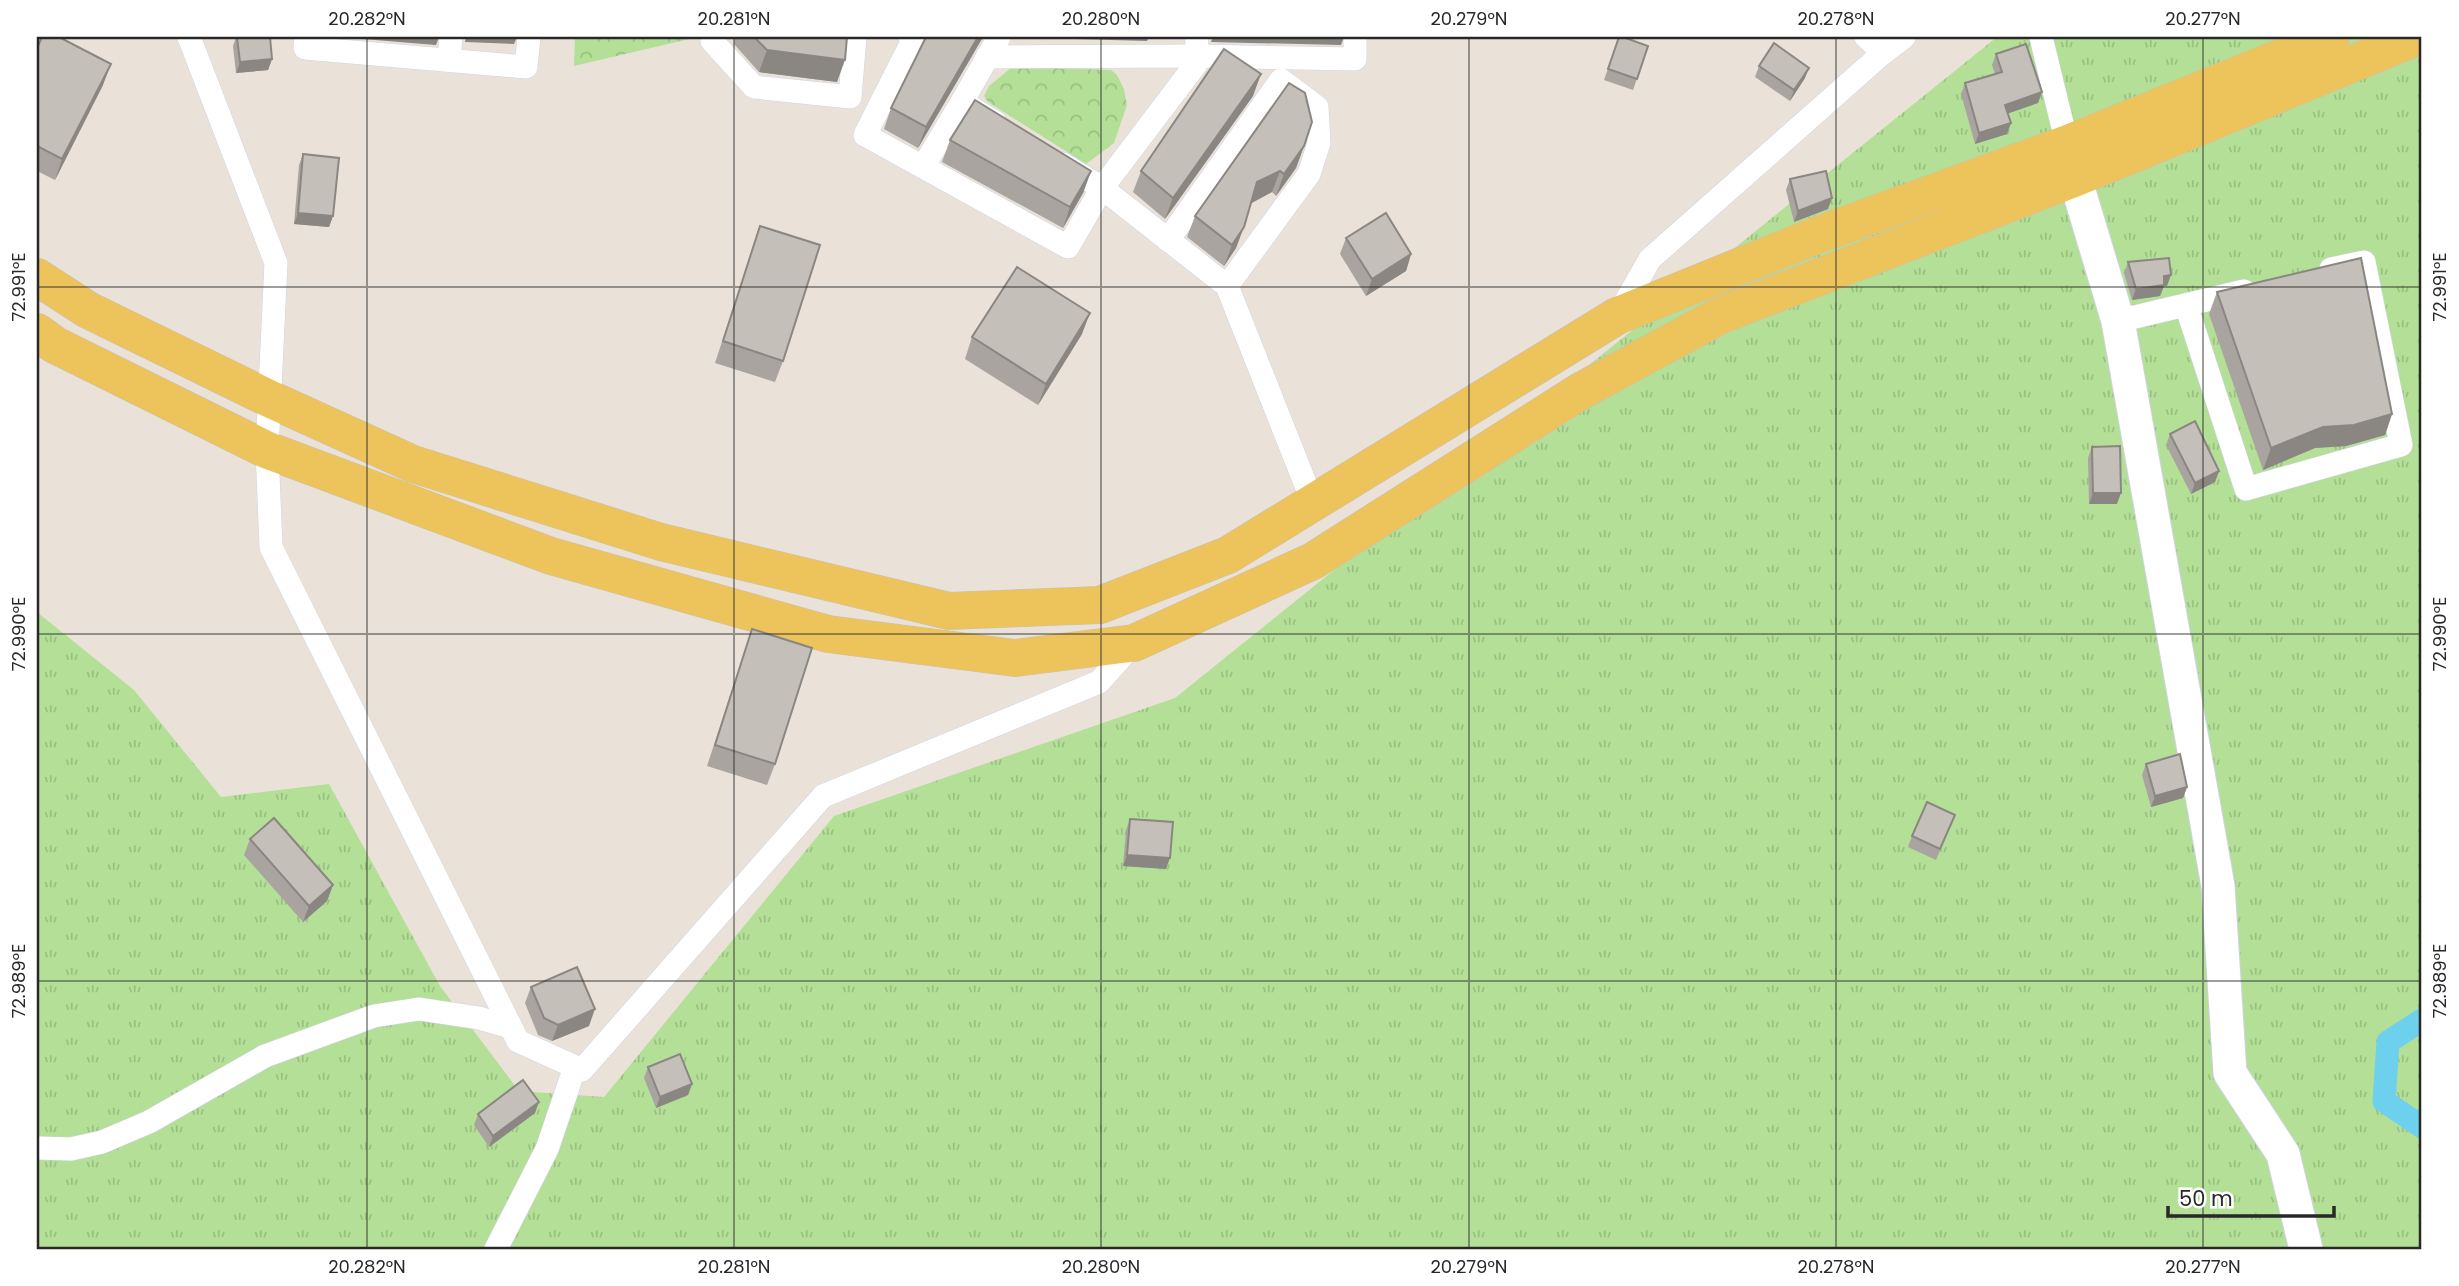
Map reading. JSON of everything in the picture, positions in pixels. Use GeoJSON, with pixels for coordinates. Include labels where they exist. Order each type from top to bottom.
{"type":"FeatureCollection","features":[{"type":"Feature","properties":{"kind":"main road"},"geometry":{"type":"LineString","coordinates":[[37,332],[55,345],[267,450],[551,555],[828,634],[1015,658],[1134,643],[1313,561],[1578,392],[1721,315],[2071,161],[2331,37]]}},
{"type":"Feature","properties":{"kind":"main road"},"geometry":{"type":"LineString","coordinates":[[37,277],[88,310],[270,399],[413,464],[648,538],[949,611],[1100,605],[1228,555],[1618,316],[1815,236],[2071,161],[2417,37]]}},
{"type":"Feature","properties":{"kind":"street"},"geometry":{"type":"LineString","coordinates":[[188,37],[276,263],[267,450],[271,547],[517,1041],[582,1070],[823,796],[1099,682],[1134,643]]}},
{"type":"Feature","properties":{"kind":"street"},"geometry":{"type":"LineString","coordinates":[[306,37],[305,48],[526,67],[529,37]]}},
{"type":"Feature","properties":{"kind":"street"},"geometry":{"type":"LineString","coordinates":[[449,61],[451,37]]}},
{"type":"Feature","properties":{"kind":"street"},"geometry":{"type":"LineString","coordinates":[[713,37],[712,41],[754,87],[850,97],[855,37]]}},
{"type":"Feature","properties":{"kind":"street"},"geometry":{"type":"LineString","coordinates":[[910,37],[914,38],[865,135],[1068,247],[1102,188],[1196,64],[1197,46]]}},
{"type":"Feature","properties":{"kind":"street"},"geometry":{"type":"LineString","coordinates":[[923,167],[993,47],[1197,46],[1280,69],[1355,60],[1356,37]]}},
{"type":"Feature","properties":{"kind":"street"},"geometry":{"type":"LineString","coordinates":[[1866,37],[1883,53]]}},
{"type":"Feature","properties":{"kind":"street"},"geometry":{"type":"LineString","coordinates":[[1618,316],[1650,260],[1904,37]]}},
{"type":"Feature","properties":{"kind":"street"},"geometry":{"type":"LineString","coordinates":[[2041,37],[2071,161],[2118,321],[2218,886],[2230,1073],[2283,1154],[2306,1249]]}},
{"type":"Feature","properties":{"kind":"street"},"geometry":{"type":"LineString","coordinates":[[1168,240],[1280,69]]}},
{"type":"Feature","properties":{"kind":"street"},"geometry":{"type":"LineString","coordinates":[[1227,286],[1309,174],[1319,143],[1317,107],[1280,69]]}},
{"type":"Feature","properties":{"kind":"street"},"geometry":{"type":"LineString","coordinates":[[962,102],[1009,131]]}},
{"type":"Feature","properties":{"kind":"street"},"geometry":{"type":"LineString","coordinates":[[1044,152],[1102,188],[1227,286],[1313,503]]}},
{"type":"Feature","properties":{"kind":"street"},"geometry":{"type":"LineString","coordinates":[[2186,304],[2246,489],[2401,445],[2364,261],[2313,274]]}},
{"type":"Feature","properties":{"kind":"street"},"geometry":{"type":"LineString","coordinates":[[2118,321],[2262,286]]}},
{"type":"Feature","properties":{"kind":"street"},"geometry":{"type":"LineString","coordinates":[[37,1149],[72,1149],[102,1142],[149,1122],[265,1056],[374,1016],[419,1009],[479,1018],[510,1027]]}},
{"type":"Feature","properties":{"kind":"street"},"geometry":{"type":"LineString","coordinates":[[495,1249],[547,1149],[575,1067]]}},
{"type":"Feature","properties":{"kind":"green space"},"geometry":{"type":"Polygon","coordinates":[[[575,37],[698,37],[574,66],[575,37]]]}},
{"type":"Feature","properties":{"kind":"green space"},"geometry":{"type":"Polygon","coordinates":[[[1997,37],[2422,37],[2422,1249],[37,1249],[37,612],[134,690],[221,797],[329,784],[440,986],[519,1091],[604,1097],[834,816],[1175,698],[1997,37]]]}},
{"type":"Feature","properties":{"kind":"green space"},"geometry":{"type":"Polygon","coordinates":[[[1012,67],[1111,70],[1117,75],[1124,89],[1127,105],[1114,143],[1086,164],[988,102],[984,96],[989,86],[1012,67]]]}},
{"type":"Feature","properties":{"kind":"building"},"geometry":{"type":"Polygon","coordinates":[[[42,37],[59,37],[111,64],[62,159],[37,146],[37,48],[42,37]]]}},
{"type":"Feature","properties":{"kind":"building"},"geometry":{"type":"Polygon","coordinates":[[[237,37],[270,37],[272,59],[240,62],[237,37]]]}},
{"type":"Feature","properties":{"kind":"building"},"geometry":{"type":"Polygon","coordinates":[[[754,37],[847,37],[845,60],[767,50],[754,37]]]}},
{"type":"Feature","properties":{"kind":"building"},"geometry":{"type":"Polygon","coordinates":[[[926,37],[978,37],[926,127],[891,108],[926,37]]]}},
{"type":"Feature","properties":{"kind":"building"},"geometry":{"type":"Polygon","coordinates":[[[1619,37],[1648,46],[1637,79],[1608,69],[1619,37]]]}},
{"type":"Feature","properties":{"kind":"building"},"geometry":{"type":"Polygon","coordinates":[[[1774,43],[1809,68],[1794,90],[1759,66],[1774,43]]]}},
{"type":"Feature","properties":{"kind":"building"},"geometry":{"type":"Polygon","coordinates":[[[2026,44],[2042,92],[2005,105],[2011,123],[1979,133],[1965,83],[2002,72],[1996,54],[2026,44]]]}},
{"type":"Feature","properties":{"kind":"building"},"geometry":{"type":"Polygon","coordinates":[[[1224,49],[1261,74],[1173,198],[1141,171],[1224,49]]]}},
{"type":"Feature","properties":{"kind":"building"},"geometry":{"type":"Polygon","coordinates":[[[1289,83],[1305,93],[1312,122],[1304,146],[1284,174],[1280,171],[1257,182],[1244,227],[1232,245],[1195,216],[1289,83]]]}},
{"type":"Feature","properties":{"kind":"building"},"geometry":{"type":"Polygon","coordinates":[[[975,100],[1091,171],[1070,207],[950,140],[975,100]]]}},
{"type":"Feature","properties":{"kind":"building"},"geometry":{"type":"Polygon","coordinates":[[[303,154],[339,158],[333,216],[298,213],[303,154]]]}},
{"type":"Feature","properties":{"kind":"building"},"geometry":{"type":"Polygon","coordinates":[[[1826,171],[1832,198],[1798,211],[1790,179],[1826,171]]]}},
{"type":"Feature","properties":{"kind":"building"},"geometry":{"type":"Polygon","coordinates":[[[1386,213],[1411,254],[1372,279],[1346,238],[1386,213]]]}},
{"type":"Feature","properties":{"kind":"building"},"geometry":{"type":"Polygon","coordinates":[[[760,226],[820,245],[783,361],[723,341],[760,226]]]}},
{"type":"Feature","properties":{"kind":"building"},"geometry":{"type":"Polygon","coordinates":[[[2169,258],[2171,275],[2164,276],[2164,285],[2136,289],[2128,262],[2169,258]]]}},
{"type":"Feature","properties":{"kind":"building"},"geometry":{"type":"Polygon","coordinates":[[[2361,258],[2392,414],[2354,425],[2323,427],[2271,448],[2217,292],[2361,258]]]}},
{"type":"Feature","properties":{"kind":"building"},"geometry":{"type":"Polygon","coordinates":[[[1017,267],[1090,313],[1046,384],[972,337],[1017,267]]]}},
{"type":"Feature","properties":{"kind":"building"},"geometry":{"type":"Polygon","coordinates":[[[2195,421],[2219,471],[2195,483],[2170,434],[2195,421]]]}},
{"type":"Feature","properties":{"kind":"building"},"geometry":{"type":"Polygon","coordinates":[[[2120,446],[2121,493],[2093,493],[2092,447],[2120,446]]]}},
{"type":"Feature","properties":{"kind":"building"},"geometry":{"type":"Polygon","coordinates":[[[752,629],[812,648],[775,764],[715,745],[752,629]]]}},
{"type":"Feature","properties":{"kind":"building"},"geometry":{"type":"Polygon","coordinates":[[[2180,754],[2187,787],[2155,796],[2146,764],[2180,754]]]}},
{"type":"Feature","properties":{"kind":"building"},"geometry":{"type":"Polygon","coordinates":[[[1927,802],[1955,815],[1940,849],[1912,836],[1927,802]]]}},
{"type":"Feature","properties":{"kind":"building"},"geometry":{"type":"Polygon","coordinates":[[[274,818],[333,885],[309,906],[250,839],[274,818]]]}},
{"type":"Feature","properties":{"kind":"building"},"geometry":{"type":"Polygon","coordinates":[[[1130,819],[1173,822],[1170,858],[1127,855],[1130,819]]]}},
{"type":"Feature","properties":{"kind":"building"},"geometry":{"type":"Polygon","coordinates":[[[577,967],[595,1009],[558,1025],[544,1018],[531,987],[577,967]]]}},
{"type":"Feature","properties":{"kind":"building"},"geometry":{"type":"Polygon","coordinates":[[[680,1054],[692,1084],[660,1097],[648,1067],[680,1054]]]}},
{"type":"Feature","properties":{"kind":"building"},"geometry":{"type":"Polygon","coordinates":[[[523,1080],[539,1102],[493,1136],[478,1114],[523,1080]]]}},
{"type":"Feature","properties":{"kind":"waterway"},"geometry":{"type":"LineString","coordinates":[[2422,1020],[2388,1042],[2384,1101],[2422,1127]]}}]}
